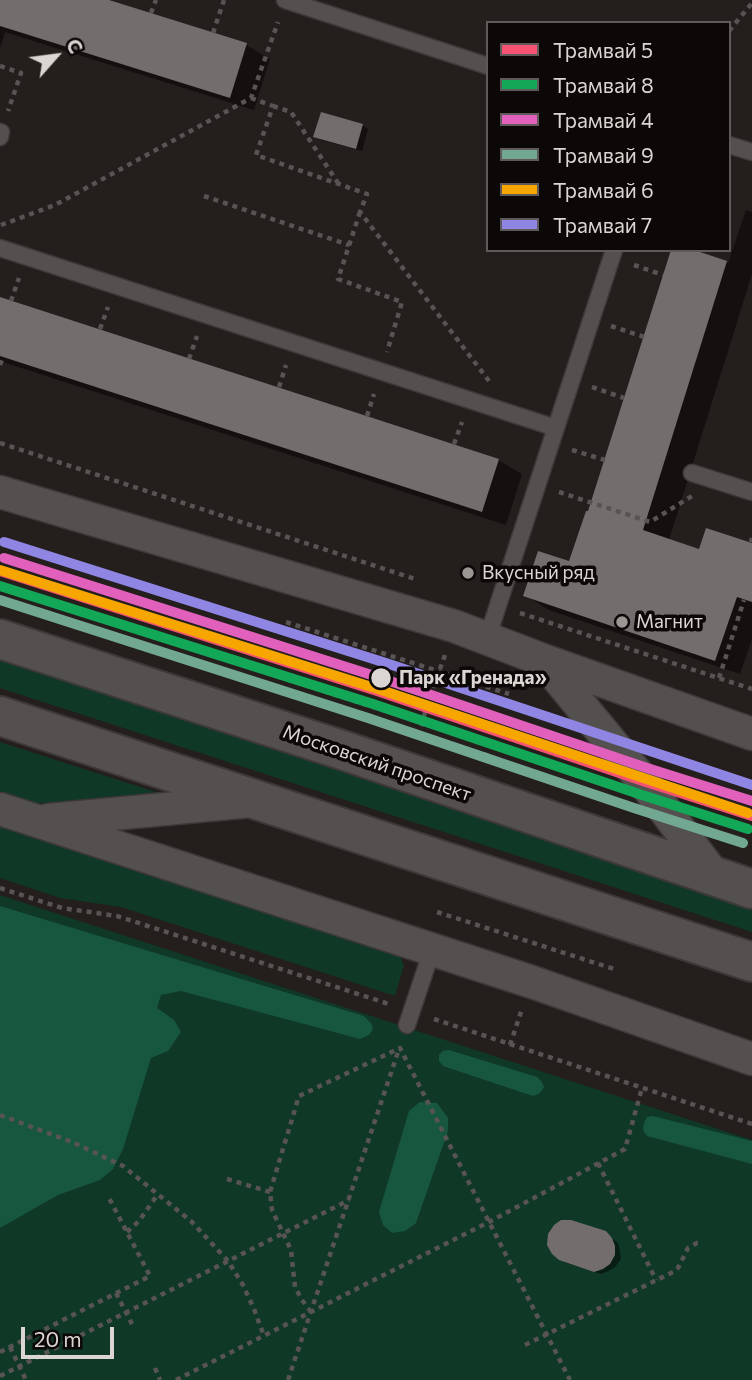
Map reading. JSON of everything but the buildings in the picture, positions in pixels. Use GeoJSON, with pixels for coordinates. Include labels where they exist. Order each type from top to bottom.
{"type":"FeatureCollection","features":[{"type":"Feature","properties":{"kind":"main road","name":"Московский проспект"},"geometry":{"type":"LineString","coordinates":[[0,639],[342,750],[752,889]]}},
{"type":"Feature","properties":{"kind":"main road"},"geometry":{"type":"LineString","coordinates":[[0,716],[752,962]]}},
{"type":"Feature","properties":{"kind":"street"},"geometry":{"type":"LineString","coordinates":[[0,492],[454,626],[752,734]]}},
{"type":"Feature","properties":{"kind":"street"},"geometry":{"type":"LineString","coordinates":[[543,660],[643,782],[716,878]]}},
{"type":"Feature","properties":{"kind":"street"},"geometry":{"type":"LineString","coordinates":[[36,821],[261,800]]}},
{"type":"Feature","properties":{"kind":"street"},"geometry":{"type":"LineString","coordinates":[[0,809],[532,982],[752,1059]]}},
{"type":"Feature","properties":{"kind":"lane"},"geometry":{"type":"LineString","coordinates":[[285,0],[486,65]]}},
{"type":"Feature","properties":{"kind":"lane"},"geometry":{"type":"LineString","coordinates":[[731,146],[752,152]]}},
{"type":"Feature","properties":{"kind":"lane"},"geometry":{"type":"LineString","coordinates":[[0,247],[515,415],[554,436]]}},
{"type":"Feature","properties":{"kind":"lane"},"geometry":{"type":"LineString","coordinates":[[487,639],[612,254]]}},
{"type":"Feature","properties":{"kind":"lane"},"geometry":{"type":"LineString","coordinates":[[692,473],[752,492]]}},
{"type":"Feature","properties":{"kind":"lane"},"geometry":{"type":"LineString","coordinates":[[409,1018],[432,950]]}},
{"type":"Feature","properties":{"kind":"path"},"geometry":{"type":"LineString","coordinates":[[151,13],[156,0]]}},
{"type":"Feature","properties":{"kind":"path"},"geometry":{"type":"LineString","coordinates":[[213,33],[224,0]]}},
{"type":"Feature","properties":{"kind":"path"},"geometry":{"type":"LineString","coordinates":[[0,225],[55,205],[251,98],[285,0]]}},
{"type":"Feature","properties":{"kind":"path"},"geometry":{"type":"LineString","coordinates":[[731,28],[752,2]]}},
{"type":"Feature","properties":{"kind":"path"},"geometry":{"type":"LineString","coordinates":[[0,66],[21,73],[1,134]]}},
{"type":"Feature","properties":{"kind":"path"},"geometry":{"type":"LineString","coordinates":[[251,98],[291,112],[339,184]]}},
{"type":"Feature","properties":{"kind":"path"},"geometry":{"type":"LineString","coordinates":[[273,106],[256,155],[367,194],[338,279],[402,302],[381,372]]}},
{"type":"Feature","properties":{"kind":"path"},"geometry":{"type":"LineString","coordinates":[[204,196],[349,245]]}},
{"type":"Feature","properties":{"kind":"path"},"geometry":{"type":"LineString","coordinates":[[360,212],[515,415]]}},
{"type":"Feature","properties":{"kind":"path"},"geometry":{"type":"LineString","coordinates":[[612,254],[663,275]]}},
{"type":"Feature","properties":{"kind":"path"},"geometry":{"type":"LineString","coordinates":[[591,320],[644,337]]}},
{"type":"Feature","properties":{"kind":"path"},"geometry":{"type":"LineString","coordinates":[[0,365],[3,357]]}},
{"type":"Feature","properties":{"kind":"path"},"geometry":{"type":"LineString","coordinates":[[572,381],[624,398]]}},
{"type":"Feature","properties":{"kind":"path"},"geometry":{"type":"LineString","coordinates":[[554,436],[605,460]]}},
{"type":"Feature","properties":{"kind":"path"},"geometry":{"type":"LineString","coordinates":[[0,443],[427,583]]}},
{"type":"Feature","properties":{"kind":"path"},"geometry":{"type":"LineString","coordinates":[[538,485],[650,522],[717,481]]}},
{"type":"Feature","properties":{"kind":"path"},"geometry":{"type":"LineString","coordinates":[[719,678],[744,600]]}},
{"type":"Feature","properties":{"kind":"path"},"geometry":{"type":"LineString","coordinates":[[499,606],[752,689]]}},
{"type":"Feature","properties":{"kind":"path"},"geometry":{"type":"LineString","coordinates":[[286,622],[509,694]]}},
{"type":"Feature","properties":{"kind":"path"},"geometry":{"type":"LineString","coordinates":[[454,626],[426,707],[420,734],[490,756]]}},
{"type":"Feature","properties":{"kind":"path"},"geometry":{"type":"LineString","coordinates":[[267,673],[424,723]]}},
{"type":"Feature","properties":{"kind":"path"},"geometry":{"type":"LineString","coordinates":[[0,888],[62,908],[117,916],[409,1018],[752,1124]]}},
{"type":"Feature","properties":{"kind":"path"},"geometry":{"type":"LineString","coordinates":[[437,912],[614,969]]}},
{"type":"Feature","properties":{"kind":"path"},"geometry":{"type":"LineString","coordinates":[[288,1380],[409,1018]]}},
{"type":"Feature","properties":{"kind":"path"},"geometry":{"type":"LineString","coordinates":[[311,1312],[295,1287],[291,1250],[272,1210],[270,1192],[299,1096],[400,1048]]}},
{"type":"Feature","properties":{"kind":"path"},"geometry":{"type":"LineString","coordinates":[[400,1048],[570,1380]]}},
{"type":"Feature","properties":{"kind":"path"},"geometry":{"type":"LineString","coordinates":[[176,1380],[489,1222],[625,1149],[642,1088]]}},
{"type":"Feature","properties":{"kind":"path"},"geometry":{"type":"LineString","coordinates":[[0,1115],[72,1142],[123,1166],[192,1222],[228,1261],[243,1285],[264,1336]]}},
{"type":"Feature","properties":{"kind":"path"},"geometry":{"type":"LineString","coordinates":[[597,1163],[656,1280]]}},
{"type":"Feature","properties":{"kind":"path"},"geometry":{"type":"LineString","coordinates":[[227,1179],[270,1192]]}},
{"type":"Feature","properties":{"kind":"path"},"geometry":{"type":"LineString","coordinates":[[127,1232],[139,1221],[158,1194]]}},
{"type":"Feature","properties":{"kind":"path"},"geometry":{"type":"LineString","coordinates":[[0,1352],[150,1276],[108,1196]]}},
{"type":"Feature","properties":{"kind":"path"},"geometry":{"type":"LineString","coordinates":[[0,1376],[349,1199]]}},
{"type":"Feature","properties":{"kind":"path"},"geometry":{"type":"LineString","coordinates":[[525,1345],[678,1268],[688,1248],[702,1242]]}},
{"type":"Feature","properties":{"kind":"path"},"geometry":{"type":"LineString","coordinates":[[116,1293],[134,1328]]}},
{"type":"Feature","properties":{"kind":"path"},"geometry":{"type":"LineString","coordinates":[[10,1347],[26,1380]]}},
{"type":"Feature","properties":{"kind":"path"},"geometry":{"type":"LineString","coordinates":[[155,1368],[160,1380]]}},
{"type":"Feature","properties":{"kind":"green space"},"geometry":{"type":"Polygon","coordinates":[[[0,658],[752,904],[752,932],[0,688],[0,658]]]}},
{"type":"Feature","properties":{"kind":"green space"},"geometry":{"type":"Polygon","coordinates":[[[0,742],[162,794],[12,805],[0,801],[0,742]]]}},
{"type":"Feature","properties":{"kind":"green space"},"geometry":{"type":"Polygon","coordinates":[[[0,818],[396,948],[404,965],[395,996],[121,907],[60,898],[0,878],[0,818]]]}},
{"type":"Feature","properties":{"kind":"green space"},"geometry":{"type":"Polygon","coordinates":[[[0,895],[752,1140],[752,1380],[0,1380],[0,895]]]}},
{"type":"Feature","properties":{"kind":"green space"},"geometry":{"type":"Polygon","coordinates":[[[0,906],[364,1016],[373,1029],[369,1035],[360,1039],[181,991],[161,995],[157,1008],[174,1020],[181,1032],[168,1051],[151,1058],[123,1149],[113,1169],[100,1180],[58,1195],[0,1228],[0,906]]]}},
{"type":"Feature","properties":{"kind":"green space"},"geometry":{"type":"Polygon","coordinates":[[[449,1050],[537,1077],[544,1087],[540,1093],[533,1096],[443,1066],[439,1055],[449,1050]]]}},
{"type":"Feature","properties":{"kind":"green space"},"geometry":{"type":"Polygon","coordinates":[[[420,1102],[437,1103],[448,1118],[448,1131],[416,1223],[405,1231],[392,1233],[383,1225],[379,1212],[409,1111],[420,1102]]]}},
{"type":"Feature","properties":{"kind":"green space"},"geometry":{"type":"Polygon","coordinates":[[[653,1116],[752,1141],[752,1164],[647,1136],[643,1130],[644,1123],[647,1117],[653,1116]]]}},
{"type":"Feature","properties":{"kind":"tram line","name":"7"},"geometry":{"type":"LineString","coordinates":[[4,542],[386,663],[752,785]]}},
{"type":"Feature","properties":{"kind":"tram line","name":"4"},"geometry":{"type":"LineString","coordinates":[[4,558],[381,678],[752,801]]}},
{"type":"Feature","properties":{"kind":"tram line","name":"6"},"geometry":{"type":"LineString","coordinates":[[0,570],[378,689],[748,813]]}},
{"type":"Feature","properties":{"kind":"tram line","name":"5"},"geometry":{"type":"LineString","coordinates":[[0,571],[377,691],[752,816]]}},
{"type":"Feature","properties":{"kind":"tram line","name":"8"},"geometry":{"type":"LineString","coordinates":[[0,586],[373,704],[748,829]]}},
{"type":"Feature","properties":{"kind":"tram line","name":"9"},"geometry":{"type":"LineString","coordinates":[[0,600],[368,718],[743,843]]}},
{"type":"Feature","properties":{"kind":"place","name":"Вкусный ряд"},"geometry":{"type":"Point","coordinates":[468,573]}},
{"type":"Feature","properties":{"kind":"place","name":"Магнит"},"geometry":{"type":"Point","coordinates":[622,622]}},
{"type":"Feature","properties":{"kind":"place","name":"Парк «Гренада»"},"geometry":{"type":"Point","coordinates":[381,678]}}]}
